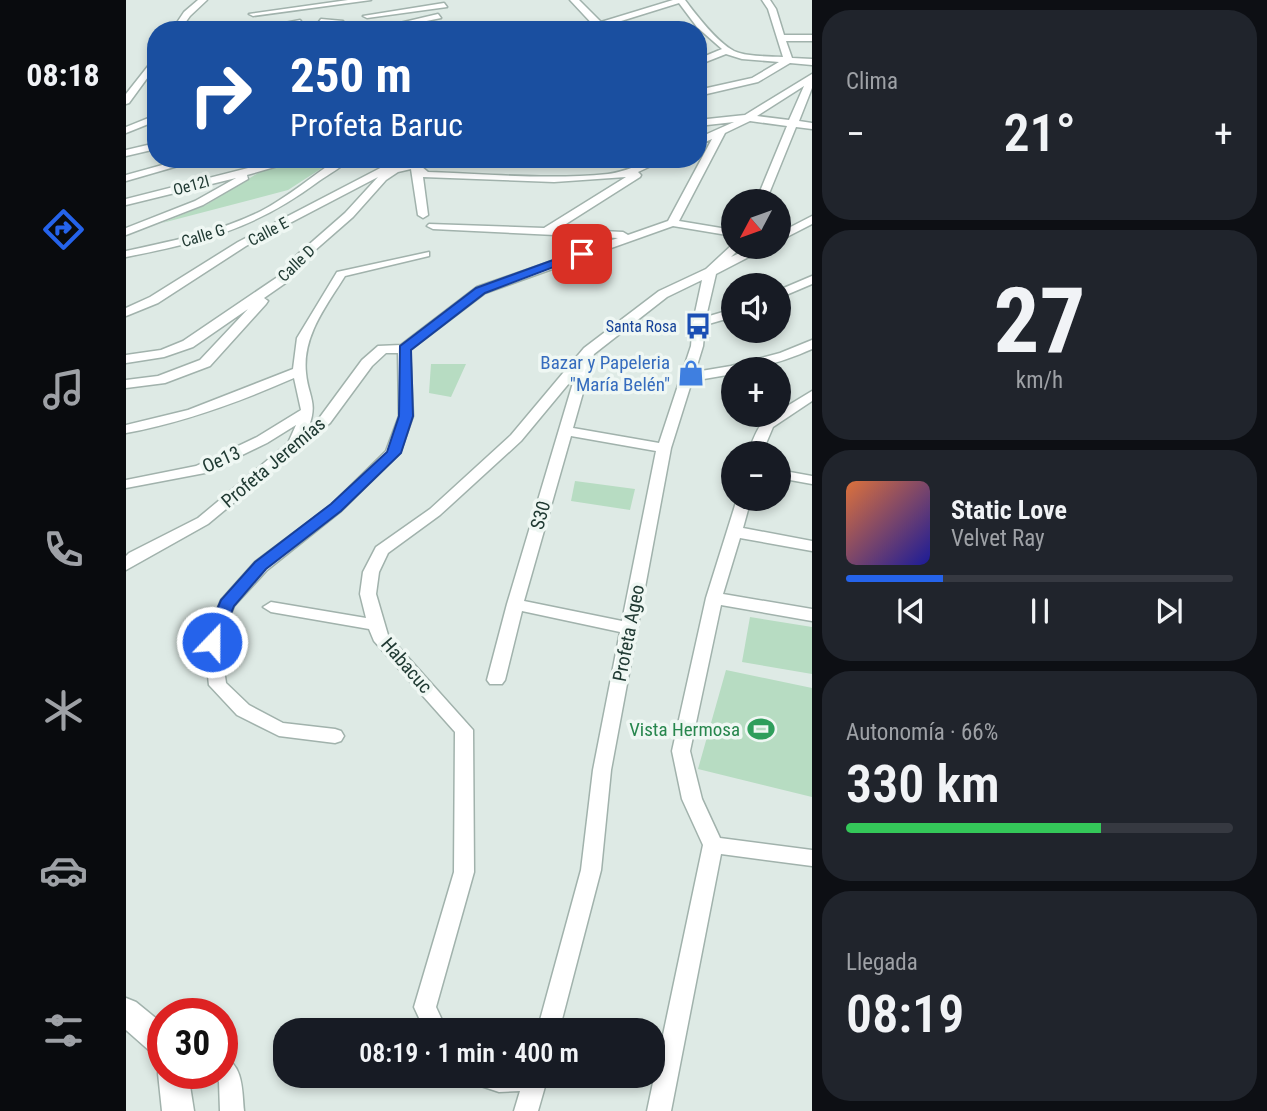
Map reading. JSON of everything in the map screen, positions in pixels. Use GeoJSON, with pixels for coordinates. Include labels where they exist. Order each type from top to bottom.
{"type":"FeatureCollection","features":[{"type":"Feature","properties":{"kind":"street"},"geometry":{"type":"LineString","coordinates":[[182,21],[203,0]]}},
{"type":"Feature","properties":{"kind":"street"},"geometry":{"type":"LineString","coordinates":[[248,21],[253,14],[276,0]]}},
{"type":"Feature","properties":{"kind":"street"},"geometry":{"type":"LineString","coordinates":[[253,14],[367,0]]}},
{"type":"Feature","properties":{"kind":"street"},"geometry":{"type":"LineString","coordinates":[[619,21],[681,0],[697,21]]}},
{"type":"Feature","properties":{"kind":"street"},"geometry":{"type":"LineString","coordinates":[[766,0],[772,9],[788,60]]}},
{"type":"Feature","properties":{"kind":"street"},"geometry":{"type":"LineString","coordinates":[[577,1],[595,21]]}},
{"type":"Feature","properties":{"kind":"street"},"geometry":{"type":"LineString","coordinates":[[367,16],[443,2],[445,15],[412,21]]}},
{"type":"Feature","properties":{"kind":"street"},"geometry":{"type":"LineString","coordinates":[[707,31],[726,51]]}},
{"type":"Feature","properties":{"kind":"street"},"geometry":{"type":"LineString","coordinates":[[780,38],[812,38]]}},
{"type":"Feature","properties":{"kind":"street"},"geometry":{"type":"LineString","coordinates":[[707,58],[726,51],[742,56],[812,62]]}},
{"type":"Feature","properties":{"kind":"street"},"geometry":{"type":"LineString","coordinates":[[707,91],[744,84],[788,60]]}},
{"type":"Feature","properties":{"kind":"street"},"geometry":{"type":"LineString","coordinates":[[126,101],[147,72]]}},
{"type":"Feature","properties":{"kind":"street"},"geometry":{"type":"LineString","coordinates":[[707,138],[748,118],[812,77]]}},
{"type":"Feature","properties":{"kind":"street"},"geometry":{"type":"LineString","coordinates":[[766,189],[812,77]]}},
{"type":"Feature","properties":{"kind":"street"},"geometry":{"type":"LineString","coordinates":[[126,78],[143,78]]}},
{"type":"Feature","properties":{"kind":"street"},"geometry":{"type":"LineString","coordinates":[[707,122],[748,118],[812,125]]}},
{"type":"Feature","properties":{"kind":"street"},"geometry":{"type":"LineString","coordinates":[[126,130],[147,124]]}},
{"type":"Feature","properties":{"kind":"street"},"geometry":{"type":"LineString","coordinates":[[707,158],[721,132]]}},
{"type":"Feature","properties":{"kind":"street"},"geometry":{"type":"LineString","coordinates":[[126,153],[147,148]]}},
{"type":"Feature","properties":{"kind":"street"},"geometry":{"type":"LineString","coordinates":[[126,178],[163,168]]}},
{"type":"Feature","properties":{"kind":"street","name":"Oe12l"},"geometry":{"type":"LineString","coordinates":[[126,202],[247,168]]}},
{"type":"Feature","properties":{"kind":"street"},"geometry":{"type":"LineString","coordinates":[[126,232],[199,203],[257,168]]}},
{"type":"Feature","properties":{"kind":"street","name":"Calle G"},"geometry":{"type":"LineString","coordinates":[[126,254],[204,236],[262,214],[293,197],[333,168]]}},
{"type":"Feature","properties":{"kind":"street","name":"Calle E"},"geometry":{"type":"LineString","coordinates":[[126,312],[154,300],[242,244],[385,168]]}},
{"type":"Feature","properties":{"kind":"street","name":"Calle D"},"geometry":{"type":"LineString","coordinates":[[126,359],[164,353],[188,344],[283,279],[301,257],[349,215],[382,178],[401,168]]}},
{"type":"Feature","properties":{"kind":"street"},"geometry":{"type":"LineString","coordinates":[[416,168],[423,215]]}},
{"type":"Feature","properties":{"kind":"street"},"geometry":{"type":"LineString","coordinates":[[419,168],[426,175],[582,178],[625,174],[639,168]]}},
{"type":"Feature","properties":{"kind":"street"},"geometry":{"type":"LineString","coordinates":[[545,232],[647,168]]}},
{"type":"Feature","properties":{"kind":"street"},"geometry":{"type":"LineString","coordinates":[[672,223],[702,168]]}},
{"type":"Feature","properties":{"kind":"street"},"geometry":{"type":"LineString","coordinates":[[791,230],[808,219]]}},
{"type":"Feature","properties":{"kind":"street"},"geometry":{"type":"LineString","coordinates":[[335,736],[279,729],[243,710],[218,685],[212,642],[227,604],[261,566],[336,508],[393,453],[406,416],[404,349],[481,290],[672,223],[721,231]]}},
{"type":"Feature","properties":{"kind":"street"},"geometry":{"type":"LineString","coordinates":[[433,226],[632,236]]}},
{"type":"Feature","properties":{"kind":"street"},"geometry":{"type":"LineString","coordinates":[[294,446],[308,411],[299,371],[303,338],[341,274],[425,254]]}},
{"type":"Feature","properties":{"kind":"street"},"geometry":{"type":"LineString","coordinates":[[710,272],[723,259]]}},
{"type":"Feature","properties":{"kind":"street","name":"Habacuc"},"geometry":{"type":"LineString","coordinates":[[430,1018],[425,1007],[464,872],[464,730],[380,636],[368,594],[372,572],[382,550],[435,512],[516,438],[589,351],[663,295],[737,259]]}},
{"type":"Feature","properties":{"kind":"street","name":"Profeta Ageo"},"geometry":{"type":"LineString","coordinates":[[551,1018],[591,870],[602,770],[664,447],[697,346],[699,321],[710,272]]}},
{"type":"Feature","properties":{"kind":"street"},"geometry":{"type":"LineString","coordinates":[[126,384],[160,380],[205,363],[283,279]]}},
{"type":"Feature","properties":{"kind":"street"},"geometry":{"type":"LineString","coordinates":[[791,289],[812,280]]}},
{"type":"Feature","properties":{"kind":"street"},"geometry":{"type":"LineString","coordinates":[[699,321],[721,318]]}},
{"type":"Feature","properties":{"kind":"street"},"geometry":{"type":"LineString","coordinates":[[781,357],[812,344]]}},
{"type":"Feature","properties":{"kind":"street","name":"Profeta Jeremías"},"geometry":{"type":"LineString","coordinates":[[126,565],[135,557],[203,521],[325,420],[366,363],[383,349],[404,349]]}},
{"type":"Feature","properties":{"kind":"street","name":"S30"},"geometry":{"type":"LineString","coordinates":[[496,680],[515,604],[589,351]]}},
{"type":"Feature","properties":{"kind":"street"},"geometry":{"type":"LineString","coordinates":[[126,429],[168,422],[228,402],[299,371]]}},
{"type":"Feature","properties":{"kind":"street"},"geometry":{"type":"LineString","coordinates":[[685,378],[721,372]]}},
{"type":"Feature","properties":{"kind":"street"},"geometry":{"type":"LineString","coordinates":[[760,441],[767,425],[809,399]]}},
{"type":"Feature","properties":{"kind":"street","name":"Oe13"},"geometry":{"type":"LineString","coordinates":[[126,484],[200,470],[262,440],[308,411]]}},
{"type":"Feature","properties":{"kind":"street"},"geometry":{"type":"LineString","coordinates":[[564,431],[664,447]]}},
{"type":"Feature","properties":{"kind":"street"},"geometry":{"type":"LineString","coordinates":[[791,476],[812,480]]}},
{"type":"Feature","properties":{"kind":"street"},"geometry":{"type":"LineString","coordinates":[[659,1111],[713,845],[692,799],[681,751],[714,598],[741,511]]}},
{"type":"Feature","properties":{"kind":"street"},"geometry":{"type":"LineString","coordinates":[[736,532],[812,546]]}},
{"type":"Feature","properties":{"kind":"street"},"geometry":{"type":"LineString","coordinates":[[714,598],[812,615]]}},
{"type":"Feature","properties":{"kind":"street"},"geometry":{"type":"LineString","coordinates":[[515,604],[629,628]]}},
{"type":"Feature","properties":{"kind":"street"},"geometry":{"type":"LineString","coordinates":[[271,607],[377,625]]}},
{"type":"Feature","properties":{"kind":"street"},"geometry":{"type":"LineString","coordinates":[[713,845],[812,858]]}},
{"type":"Feature","properties":{"kind":"street"},"geometry":{"type":"LineString","coordinates":[[126,1011],[147,1029]]}},
{"type":"Feature","properties":{"kind":"street"},"geometry":{"type":"LineString","coordinates":[[526,1111],[533,1088]]}},
{"type":"Feature","properties":{"kind":"street"},"geometry":{"type":"LineString","coordinates":[[175,1089],[178,1111]]}},
{"type":"Feature","properties":{"kind":"street"},"geometry":{"type":"LineString","coordinates":[[231,1089],[232,1111]]}},
{"type":"Feature","properties":{"kind":"green space"},"geometry":{"type":"Polygon","coordinates":[[[322,168],[288,190],[162,223],[206,205],[263,170],[322,168]]]}},
{"type":"Feature","properties":{"kind":"green space"},"geometry":{"type":"Polygon","coordinates":[[[431,364],[466,364],[451,397],[429,393],[431,364]]]}},
{"type":"Feature","properties":{"kind":"green space"},"geometry":{"type":"Polygon","coordinates":[[[575,481],[635,489],[630,510],[571,501],[575,481]]]}},
{"type":"Feature","properties":{"kind":"green space"},"geometry":{"type":"Polygon","coordinates":[[[750,617],[812,627],[812,674],[742,662],[750,617]]]}},
{"type":"Feature","properties":{"kind":"green space","name":"Vista Hermosa"},"geometry":{"type":"Polygon","coordinates":[[[726,670],[812,688],[812,797],[698,769],[726,670]]]}},
{"type":"Feature","properties":{"kind":"place","name":"Santa Rosa"},"geometry":{"type":"Point","coordinates":[698,326]}},
{"type":"Feature","properties":{"kind":"place","name":"Bazar y Papeleria \"María Belén\""},"geometry":{"type":"Point","coordinates":[691,373]}},
{"type":"Feature","properties":{"kind":"place","name":"Vista Hermosa"},"geometry":{"type":"Point","coordinates":[761,729]}},
{"type":"Feature","properties":{"kind":"route"},"geometry":{"type":"LineString","coordinates":[[212,642],[227,604],[261,566],[336,508],[393,453],[406,416],[404,349],[481,290],[582,254]]}}]}
